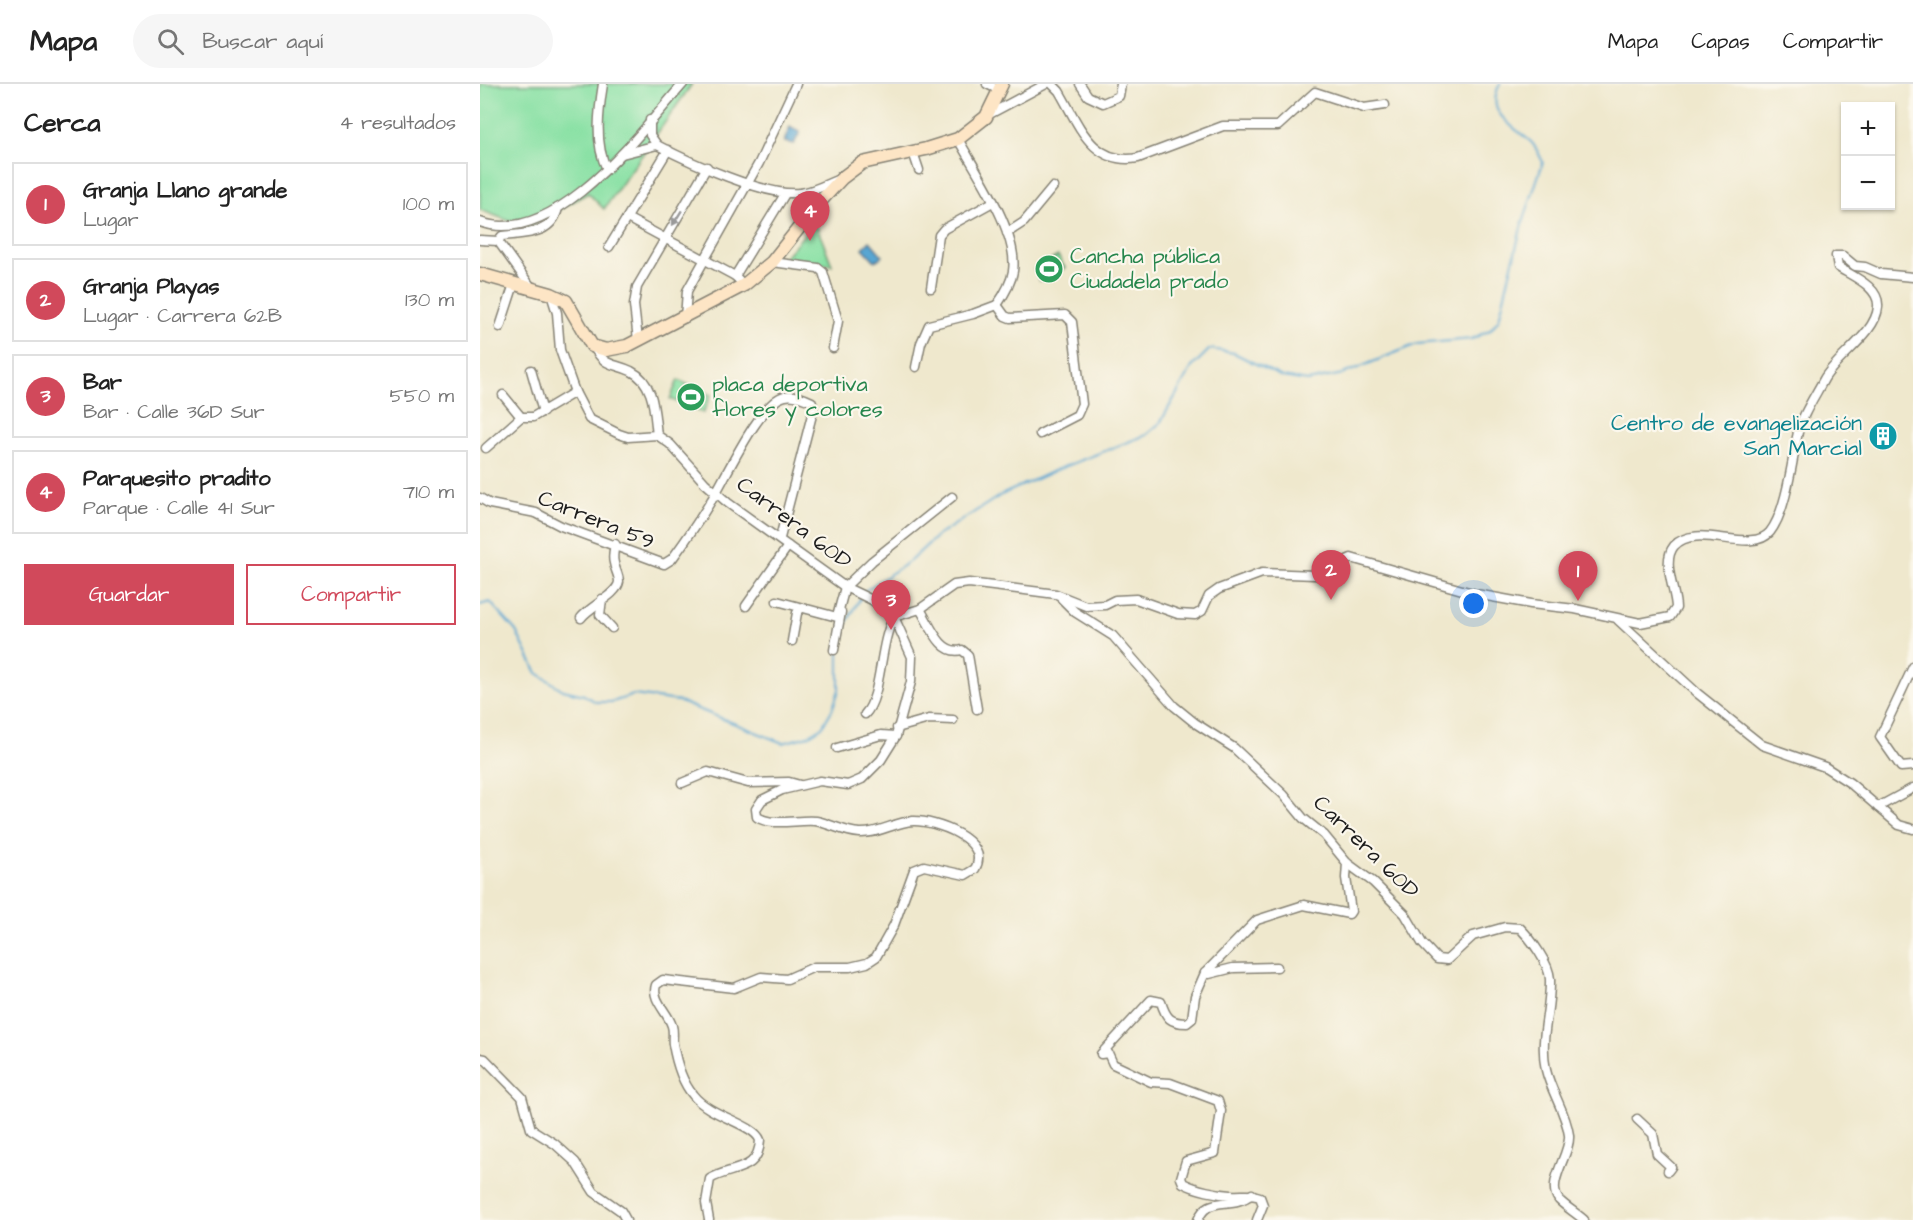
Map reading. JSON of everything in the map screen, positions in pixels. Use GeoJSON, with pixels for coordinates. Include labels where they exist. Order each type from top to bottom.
{"type":"FeatureCollection","features":[{"type":"Feature","properties":{"kind":"main road"},"geometry":{"type":"LineString","coordinates":[[480,274],[551,294],[566,301],[592,346],[615,350],[685,318],[740,280],[772,262],[817,205],[842,178],[862,163],[958,139],[986,117],[1000,87]]}},
{"type":"Feature","properties":{"kind":"street"},"geometry":{"type":"LineString","coordinates":[[603,84],[600,144],[602,160],[607,169]]}},
{"type":"Feature","properties":{"kind":"street"},"geometry":{"type":"LineString","coordinates":[[480,222],[492,226],[522,225],[558,208],[607,169],[683,84]]}},
{"type":"Feature","properties":{"kind":"street"},"geometry":{"type":"LineString","coordinates":[[685,318],[687,291],[747,183],[796,84]]}},
{"type":"Feature","properties":{"kind":"street"},"geometry":{"type":"LineString","coordinates":[[987,84],[1000,87]]}},
{"type":"Feature","properties":{"kind":"street"},"geometry":{"type":"LineString","coordinates":[[986,117],[1046,84]]}},
{"type":"Feature","properties":{"kind":"street"},"geometry":{"type":"LineString","coordinates":[[1052,84],[1100,152],[1112,158],[1125,160],[1163,149],[1223,126],[1278,126],[1315,92],[1364,108],[1385,105]]}},
{"type":"Feature","properties":{"kind":"street"},"geometry":{"type":"LineString","coordinates":[[1080,84],[1088,96],[1099,102],[1107,102],[1119,96],[1121,84]]}},
{"type":"Feature","properties":{"kind":"street"},"geometry":{"type":"LineString","coordinates":[[650,120],[650,135],[657,145],[747,183],[785,194],[802,193],[842,178]]}},
{"type":"Feature","properties":{"kind":"street"},"geometry":{"type":"LineString","coordinates":[[916,368],[921,343],[929,325],[973,314],[997,305],[1006,292],[1013,272],[1013,254],[1007,233],[993,202],[958,139]]}},
{"type":"Feature","properties":{"kind":"street"},"geometry":{"type":"LineString","coordinates":[[621,154],[657,145]]}},
{"type":"Feature","properties":{"kind":"street"},"geometry":{"type":"LineString","coordinates":[[609,248],[668,150]]}},
{"type":"Feature","properties":{"kind":"street"},"geometry":{"type":"LineString","coordinates":[[913,152],[919,170]]}},
{"type":"Feature","properties":{"kind":"street"},"geometry":{"type":"LineString","coordinates":[[638,340],[634,294],[664,238],[707,167]]}},
{"type":"Feature","properties":{"kind":"street"},"geometry":{"type":"LineString","coordinates":[[1007,233],[1024,222],[1053,188]]}},
{"type":"Feature","properties":{"kind":"street"},"geometry":{"type":"LineString","coordinates":[[627,218],[740,280],[785,194]]}},
{"type":"Feature","properties":{"kind":"street"},"geometry":{"type":"LineString","coordinates":[[931,288],[939,235],[993,202]]}},
{"type":"Feature","properties":{"kind":"street"},"geometry":{"type":"LineString","coordinates":[[498,242],[502,236],[547,227],[555,219],[558,208]]}},
{"type":"Feature","properties":{"kind":"street"},"geometry":{"type":"LineString","coordinates":[[480,240],[498,242],[531,288]]}},
{"type":"Feature","properties":{"kind":"street"},"geometry":{"type":"LineString","coordinates":[[865,714],[873,702],[886,631],[894,617],[920,609],[954,585],[969,583],[1056,594],[1086,606],[1136,599],[1178,614],[1195,615],[1202,610],[1209,596],[1219,589],[1251,577],[1262,573],[1315,575],[1351,558],[1476,594],[1575,609],[1640,623],[1670,617],[1676,608],[1670,554],[1677,543],[1702,536],[1751,541],[1761,539],[1770,532],[1793,470],[1797,434],[1825,376],[1868,328],[1878,306],[1872,290],[1838,267],[1836,256],[1843,256],[1855,266],[1865,267],[1881,274],[1913,277]]}},
{"type":"Feature","properties":{"kind":"street"},"geometry":{"type":"LineString","coordinates":[[772,262],[818,267],[823,272],[838,321],[833,348]]}},
{"type":"Feature","properties":{"kind":"street"},"geometry":{"type":"LineString","coordinates":[[500,327],[514,284]]}},
{"type":"Feature","properties":{"kind":"street"},"geometry":{"type":"LineString","coordinates":[[551,294],[557,313],[560,350],[575,392],[589,419],[596,425],[628,437],[657,435],[650,391],[637,375],[605,362],[592,346]]}},
{"type":"Feature","properties":{"kind":"street"},"geometry":{"type":"LineString","coordinates":[[997,305],[1005,316],[1010,318],[1065,315],[1072,322],[1082,404],[1077,415],[1040,434]]}},
{"type":"Feature","properties":{"kind":"street"},"geometry":{"type":"LineString","coordinates":[[615,350],[616,364],[621,369]]}},
{"type":"Feature","properties":{"kind":"street"},"geometry":{"type":"LineString","coordinates":[[531,370],[543,412]]}},
{"type":"Feature","properties":{"kind":"street"},"geometry":{"type":"LineString","coordinates":[[486,448],[521,417],[533,417],[575,392]]}},
{"type":"Feature","properties":{"kind":"street"},"geometry":{"type":"LineString","coordinates":[[503,396],[521,417]]}},
{"type":"Feature","properties":{"kind":"street"},"geometry":{"type":"LineString","coordinates":[[717,491],[759,419],[770,406],[785,396],[803,398],[812,402],[813,411],[780,538]]}},
{"type":"Feature","properties":{"kind":"street","name":"Carrera 60D"},"geometry":{"type":"LineString","coordinates":[[657,435],[680,451],[705,483],[717,491],[728,503],[848,588],[872,600],[894,617]]}},
{"type":"Feature","properties":{"kind":"street","name":"Carrera 59"},"geometry":{"type":"LineString","coordinates":[[480,498],[490,504],[536,513],[561,526],[615,544],[638,556],[664,564],[672,559],[717,491]]}},
{"type":"Feature","properties":{"kind":"street"},"geometry":{"type":"LineString","coordinates":[[777,601],[836,617],[848,588],[872,561],[952,497]]}},
{"type":"Feature","properties":{"kind":"street"},"geometry":{"type":"LineString","coordinates":[[581,618],[590,607],[614,592],[619,582],[613,561],[615,544]]}},
{"type":"Feature","properties":{"kind":"street"},"geometry":{"type":"LineString","coordinates":[[746,606],[788,546]]}},
{"type":"Feature","properties":{"kind":"street"},"geometry":{"type":"LineString","coordinates":[[834,650],[848,588]]}},
{"type":"Feature","properties":{"kind":"street","name":"Carrera 60D"},"geometry":{"type":"LineString","coordinates":[[1056,594],[1075,612],[1113,636],[1126,648],[1174,706],[1195,723],[1234,748],[1256,768],[1304,818],[1324,835],[1347,863],[1373,882],[1405,914],[1422,943],[1437,959],[1446,960],[1473,936],[1498,928],[1520,928],[1528,937],[1549,973],[1544,1029],[1545,1059],[1569,1136],[1567,1155],[1555,1185],[1556,1193],[1559,1199],[1584,1220]]}},
{"type":"Feature","properties":{"kind":"street"},"geometry":{"type":"LineString","coordinates":[[602,599],[600,615],[612,628]]}},
{"type":"Feature","properties":{"kind":"street"},"geometry":{"type":"LineString","coordinates":[[792,641],[797,613],[801,608]]}},
{"type":"Feature","properties":{"kind":"street"},"geometry":{"type":"LineString","coordinates":[[920,609],[941,645],[957,651],[962,650],[968,655],[977,709]]}},
{"type":"Feature","properties":{"kind":"street"},"geometry":{"type":"LineString","coordinates":[[709,1220],[706,1197],[711,1179],[753,1161],[759,1151],[760,1140],[753,1130],[708,1110],[688,1089],[674,1050],[673,1028],[659,1004],[655,992],[656,985],[663,980],[734,988],[761,977],[787,979],[814,967],[862,965],[876,957],[889,934],[914,870],[924,866],[965,875],[975,869],[978,862],[975,849],[969,840],[923,821],[903,822],[884,830],[862,833],[815,821],[768,821],[757,817],[756,807],[764,798],[800,785],[820,782],[849,785],[862,779],[881,760],[896,732],[913,668],[912,657],[894,617]]}},
{"type":"Feature","properties":{"kind":"street"},"geometry":{"type":"LineString","coordinates":[[1618,620],[1697,693],[1762,745],[1825,767],[1850,783],[1899,825],[1913,829]]}},
{"type":"Feature","properties":{"kind":"street"},"geometry":{"type":"LineString","coordinates":[[1913,667],[1880,737],[1901,766],[1913,766]]}},
{"type":"Feature","properties":{"kind":"street"},"geometry":{"type":"LineString","coordinates":[[837,748],[896,732],[929,719],[953,720]]}},
{"type":"Feature","properties":{"kind":"street"},"geometry":{"type":"LineString","coordinates":[[682,783],[708,772],[748,783],[789,782],[800,785]]}},
{"type":"Feature","properties":{"kind":"street"},"geometry":{"type":"LineString","coordinates":[[1878,807],[1913,788]]}},
{"type":"Feature","properties":{"kind":"street"},"geometry":{"type":"LineString","coordinates":[[1257,1220],[1263,1202],[1260,1197],[1253,1194],[1229,1195],[1196,1189],[1183,1183],[1180,1178],[1186,1161],[1215,1153],[1221,1111],[1218,1101],[1170,1083],[1151,1082],[1113,1064],[1108,1053],[1101,1054],[1151,1000],[1161,1002],[1164,1015],[1178,1024],[1187,1023],[1192,1019],[1195,996],[1205,973],[1248,927],[1263,916],[1304,905],[1348,914],[1351,910],[1346,878],[1347,863]]}},
{"type":"Feature","properties":{"kind":"street"},"geometry":{"type":"LineString","coordinates":[[1205,973],[1233,968],[1277,967]]}},
{"type":"Feature","properties":{"kind":"street"},"geometry":{"type":"LineString","coordinates":[[480,1058],[485,1059],[522,1096],[531,1129],[555,1144],[575,1162],[594,1192],[621,1211],[626,1220]]}},
{"type":"Feature","properties":{"kind":"street"},"geometry":{"type":"LineString","coordinates":[[1637,1119],[1653,1134],[1657,1154],[1671,1167],[1668,1172]]}},
{"type":"Feature","properties":{"kind":"street"},"geometry":{"type":"LineString","coordinates":[[1198,1220],[1205,1208],[1219,1203],[1240,1202],[1253,1194]]}},
{"type":"Feature","properties":{"kind":"green space"},"geometry":{"type":"Polygon","coordinates":[[[480,84],[692,84],[604,209],[588,193],[528,228],[480,210],[480,84]]]}},
{"type":"Feature","properties":{"kind":"green space"},"geometry":{"type":"Polygon","coordinates":[[[815,222],[832,265],[782,260],[815,222]]]}},
{"type":"Feature","properties":{"kind":"green space","name":"Cancha pública Ciudadela prado"},"geometry":{"type":"Polygon","coordinates":[[[1058,256],[1065,268],[1040,281],[1034,269],[1058,256]]]}},
{"type":"Feature","properties":{"kind":"green space","name":"placa deportiva flores y colores"},"geometry":{"type":"Polygon","coordinates":[[[678,380],[711,395],[703,413],[670,399],[678,380]]]}},
{"type":"Feature","properties":{"kind":"water"},"geometry":{"type":"Polygon","coordinates":[[[790,127],[800,132],[794,144],[784,142],[790,127]]]}},
{"type":"Feature","properties":{"kind":"water"},"geometry":{"type":"Polygon","coordinates":[[[870,241],[883,256],[875,261],[863,248],[870,241]]]}},
{"type":"Feature","properties":{"kind":"waterway"},"geometry":{"type":"LineString","coordinates":[[863,592],[910,561],[937,536],[1001,495],[1056,470],[1146,435],[1160,423],[1192,367],[1210,349],[1234,353],[1282,377],[1308,381],[1343,374],[1417,344],[1472,339],[1490,330],[1499,319],[1521,228],[1543,162],[1532,143],[1509,124],[1498,111],[1496,94],[1500,84]]}},
{"type":"Feature","properties":{"kind":"waterway"},"geometry":{"type":"LineString","coordinates":[[480,605],[490,602],[516,631],[537,673],[563,690],[584,695],[596,702],[612,702],[634,695],[678,701],[783,743],[808,736],[822,727],[832,710],[839,690],[839,648],[843,629],[861,597]]}},
{"type":"Feature","properties":{"kind":"place","name":"Parquesito pradito"},"geometry":{"type":"Point","coordinates":[810,241]}},
{"type":"Feature","properties":{"kind":"place","name":"Cancha pública Ciudadela prado"},"geometry":{"type":"Point","coordinates":[1049,269]}},
{"type":"Feature","properties":{"kind":"place","name":"placa deportiva flores y colores"},"geometry":{"type":"Point","coordinates":[691,397]}},
{"type":"Feature","properties":{"kind":"place","name":"Centro de evangelización San Marcial"},"geometry":{"type":"Point","coordinates":[1883,436]}},
{"type":"Feature","properties":{"kind":"place","name":"Granja Playas"},"geometry":{"type":"Point","coordinates":[1331,600]}},
{"type":"Feature","properties":{"kind":"place","name":"Granja Llano grande"},"geometry":{"type":"Point","coordinates":[1578,601]}},
{"type":"Feature","properties":{"kind":"place","name":"Bar"},"geometry":{"type":"Point","coordinates":[891,630]}}]}
